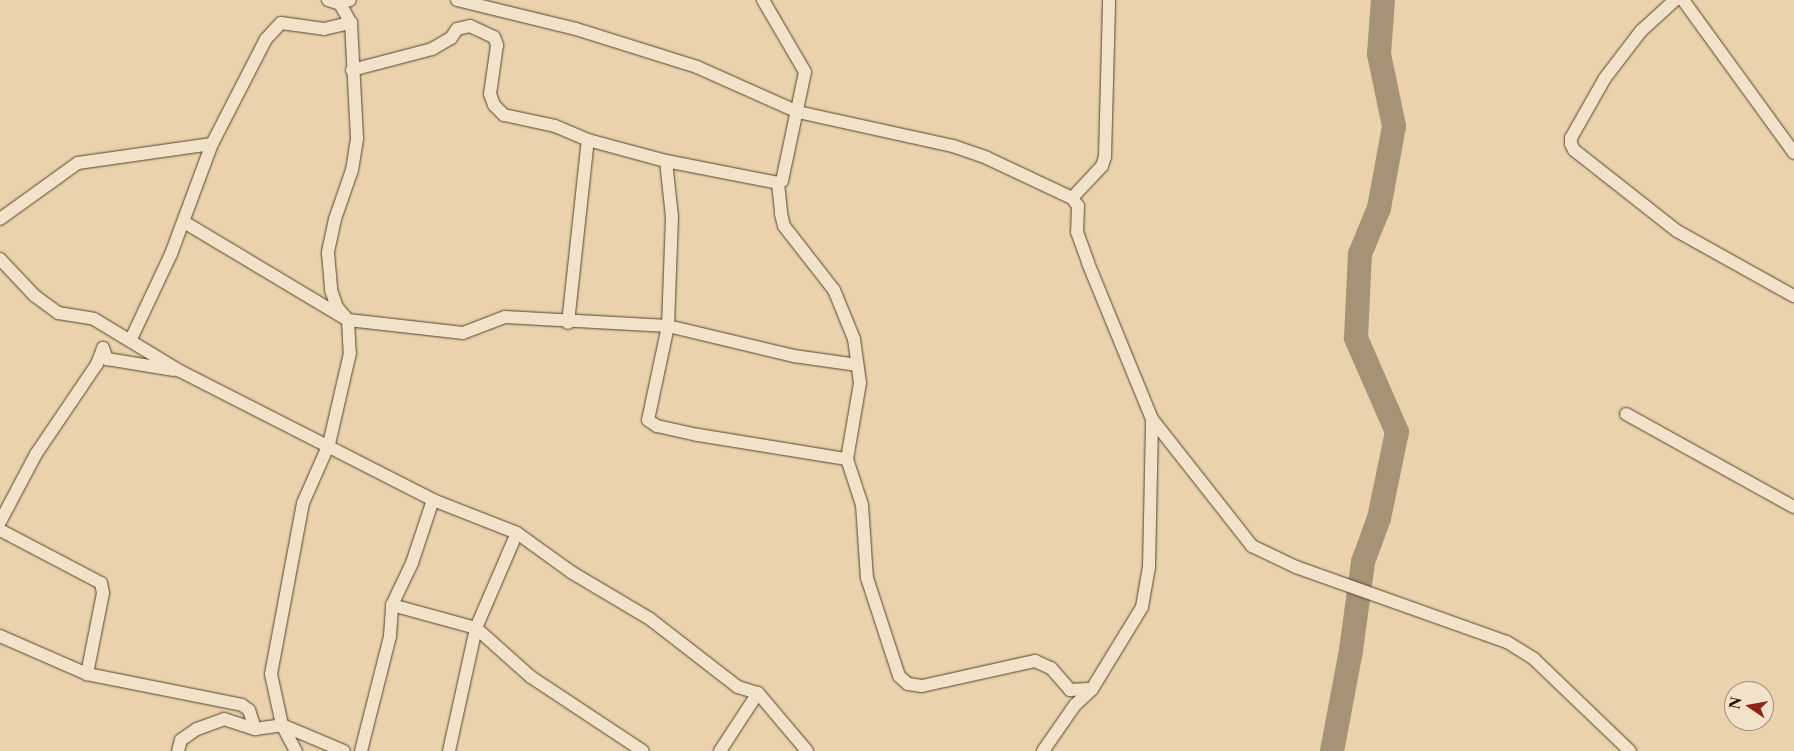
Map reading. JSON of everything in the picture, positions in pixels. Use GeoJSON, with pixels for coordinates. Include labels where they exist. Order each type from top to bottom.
{"type":"FeatureCollection","features":[{"type":"Feature","properties":{"kind":"street"},"geometry":{"type":"LineString","coordinates":[[457,0],[548,21],[697,67],[798,112],[953,146],[987,158],[1072,198],[1078,206],[1077,232],[1152,419],[1252,546],[1296,567],[1329,576],[1388,601],[1507,642],[1534,659],[1630,751]]}},
{"type":"Feature","properties":{"kind":"street"},"geometry":{"type":"LineString","coordinates":[[352,70],[432,48],[451,38],[457,29],[470,26],[494,37],[497,45],[490,94],[494,105],[504,115],[555,126],[588,140],[666,161],[778,182],[782,181],[805,72],[763,0]]}},
{"type":"Feature","properties":{"kind":"street"},"geometry":{"type":"LineString","coordinates":[[1072,198],[1102,166],[1105,157],[1110,0]]}},
{"type":"Feature","properties":{"kind":"street"},"geometry":{"type":"LineString","coordinates":[[1675,0],[1642,31],[1605,78],[1571,138],[1571,144],[1574,150],[1677,231],[1794,296]]}},
{"type":"Feature","properties":{"kind":"street"},"geometry":{"type":"LineString","coordinates":[[1682,0],[1794,154]]}},
{"type":"Feature","properties":{"kind":"street"},"geometry":{"type":"LineString","coordinates":[[296,751],[282,725],[271,674],[303,503],[328,444],[350,353],[348,320],[337,307],[331,290],[328,253],[356,147],[351,23],[338,1]]}},
{"type":"Feature","properties":{"kind":"street"},"geometry":{"type":"LineString","coordinates":[[131,340],[184,222],[212,144],[275,26],[288,22],[324,29],[351,23]]}},
{"type":"Feature","properties":{"kind":"street"},"geometry":{"type":"LineString","coordinates":[[568,323],[588,140]]}},
{"type":"Feature","properties":{"kind":"street"},"geometry":{"type":"LineString","coordinates":[[0,219],[78,163],[212,144]]}},
{"type":"Feature","properties":{"kind":"street"},"geometry":{"type":"LineString","coordinates":[[666,161],[672,217],[668,326],[648,415],[650,424],[707,436],[847,458]]}},
{"type":"Feature","properties":{"kind":"street"},"geometry":{"type":"LineString","coordinates":[[778,182],[784,226],[834,290],[854,339],[860,383],[847,458],[862,505],[866,578],[899,676],[908,684],[922,686],[1035,660],[1051,668],[1070,690],[1092,689]]}},
{"type":"Feature","properties":{"kind":"street"},"geometry":{"type":"LineString","coordinates":[[184,222],[348,320],[463,333],[505,317],[568,323],[668,326],[794,356],[857,365]]}},
{"type":"Feature","properties":{"kind":"street"},"geometry":{"type":"LineString","coordinates":[[0,259],[35,296],[58,313],[94,319],[180,371],[328,444],[433,500],[517,533],[571,572],[650,619],[738,687],[758,694],[807,751]]}},
{"type":"Feature","properties":{"kind":"street"},"geometry":{"type":"LineString","coordinates":[[0,522],[36,454],[97,364],[103,348],[107,359],[180,371]]}},
{"type":"Feature","properties":{"kind":"street"},"geometry":{"type":"LineString","coordinates":[[1626,414],[1794,507]]}},
{"type":"Feature","properties":{"kind":"street"},"geometry":{"type":"LineString","coordinates":[[1043,751],[1075,705],[1092,689],[1142,607],[1149,567],[1152,419]]}},
{"type":"Feature","properties":{"kind":"street"},"geometry":{"type":"LineString","coordinates":[[361,751],[390,636],[392,605],[412,562],[433,500]]}},
{"type":"Feature","properties":{"kind":"street"},"geometry":{"type":"LineString","coordinates":[[0,530],[101,583],[103,593],[87,674]]}},
{"type":"Feature","properties":{"kind":"street"},"geometry":{"type":"LineString","coordinates":[[449,751],[476,628],[517,533]]}},
{"type":"Feature","properties":{"kind":"street"},"geometry":{"type":"LineString","coordinates":[[392,605],[476,628],[531,677],[643,751]]}},
{"type":"Feature","properties":{"kind":"street"},"geometry":{"type":"LineString","coordinates":[[0,636],[87,674],[242,705],[249,710],[255,729]]}},
{"type":"Feature","properties":{"kind":"street"},"geometry":{"type":"LineString","coordinates":[[720,751],[758,694]]}},
{"type":"Feature","properties":{"kind":"street"},"geometry":{"type":"LineString","coordinates":[[178,751],[181,740],[197,729],[224,719],[255,729],[282,725],[344,751]]}},
{"type":"Feature","properties":{"kind":"waterway"},"geometry":{"type":"LineString","coordinates":[[1332,751],[1351,650],[1363,562],[1379,518],[1397,432],[1356,338],[1360,254],[1379,208],[1394,126],[1379,54],[1383,0]]}}]}
